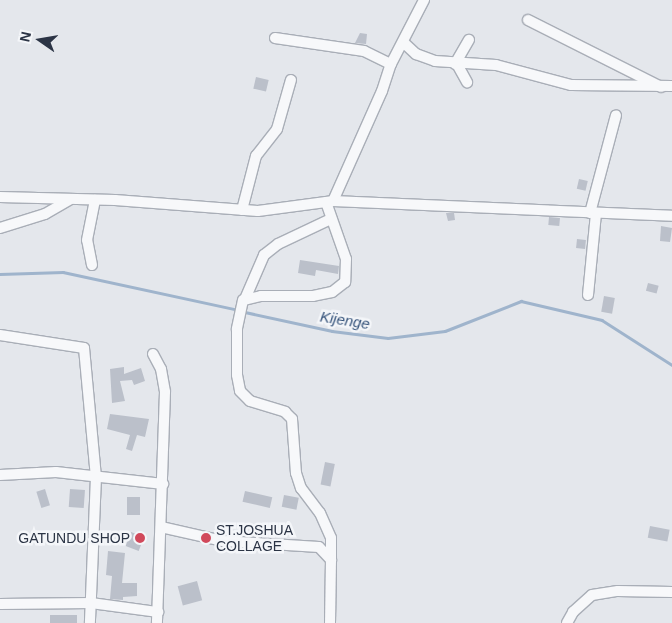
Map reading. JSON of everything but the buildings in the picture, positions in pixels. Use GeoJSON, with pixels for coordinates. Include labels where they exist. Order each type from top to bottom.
{"type":"FeatureCollection","features":[{"type":"Feature","properties":{"kind":"street"},"geometry":{"type":"LineString","coordinates":[[244,300],[313,296],[332,292],[343,285],[346,259],[331,219],[329,202],[382,91],[391,64],[424,0]]}},
{"type":"Feature","properties":{"kind":"street"},"geometry":{"type":"LineString","coordinates":[[528,20],[667,87]]}},
{"type":"Feature","properties":{"kind":"street"},"geometry":{"type":"LineString","coordinates":[[275,38],[364,51],[391,64]]}},
{"type":"Feature","properties":{"kind":"street"},"geometry":{"type":"LineString","coordinates":[[456,64],[470,40]]}},
{"type":"Feature","properties":{"kind":"street"},"geometry":{"type":"LineString","coordinates":[[403,42],[416,54],[435,61],[456,64],[496,65],[571,85],[667,87]]}},
{"type":"Feature","properties":{"kind":"street"},"geometry":{"type":"LineString","coordinates":[[456,64],[467,82]]}},
{"type":"Feature","properties":{"kind":"street"},"geometry":{"type":"LineString","coordinates":[[242,210],[256,156],[277,128],[290,80]]}},
{"type":"Feature","properties":{"kind":"street"},"geometry":{"type":"LineString","coordinates":[[588,295],[593,213],[616,115]]}},
{"type":"Feature","properties":{"kind":"street"},"geometry":{"type":"LineString","coordinates":[[0,197],[95,200],[242,210],[283,210],[329,202],[672,216]]}},
{"type":"Feature","properties":{"kind":"street"},"geometry":{"type":"LineString","coordinates":[[0,228],[45,214],[70,200]]}},
{"type":"Feature","properties":{"kind":"street"},"geometry":{"type":"LineString","coordinates":[[92,265],[87,240],[95,200]]}},
{"type":"Feature","properties":{"kind":"street"},"geometry":{"type":"LineString","coordinates":[[330,623],[331,538],[320,513],[301,488],[296,473],[292,419],[285,412],[250,401],[238,386],[238,322],[244,300],[264,255],[278,244],[331,219]]}},
{"type":"Feature","properties":{"kind":"street"},"geometry":{"type":"LineString","coordinates":[[0,335],[84,348],[88,362],[96,477],[90,623]]}},
{"type":"Feature","properties":{"kind":"street"},"geometry":{"type":"LineString","coordinates":[[153,354],[161,369],[165,392],[158,623]]}},
{"type":"Feature","properties":{"kind":"street"},"geometry":{"type":"LineString","coordinates":[[0,476],[56,472],[163,484]]}},
{"type":"Feature","properties":{"kind":"street"},"geometry":{"type":"LineString","coordinates":[[161,527],[223,541],[319,547],[331,560]]}},
{"type":"Feature","properties":{"kind":"street"},"geometry":{"type":"LineString","coordinates":[[567,623],[572,612],[592,594],[618,591],[672,592]]}},
{"type":"Feature","properties":{"kind":"street"},"geometry":{"type":"LineString","coordinates":[[0,604],[91,603],[158,612]]}},
{"type":"Feature","properties":{"kind":"waterway","name":"Kijenge"},"geometry":{"type":"LineString","coordinates":[[0,274],[63,272],[239,310]]}},
{"type":"Feature","properties":{"kind":"waterway","name":"Kijenge"},"geometry":{"type":"LineString","coordinates":[[245,312],[332,331],[388,338],[445,331],[521,301],[602,320],[672,365]]}},
{"type":"Feature","properties":{"kind":"place","name":"GATUNDU SHOP"},"geometry":{"type":"Point","coordinates":[140,538]}},
{"type":"Feature","properties":{"kind":"place","name":"ST.JOSHUA COLLAGE"},"geometry":{"type":"Point","coordinates":[206,538]}}]}
